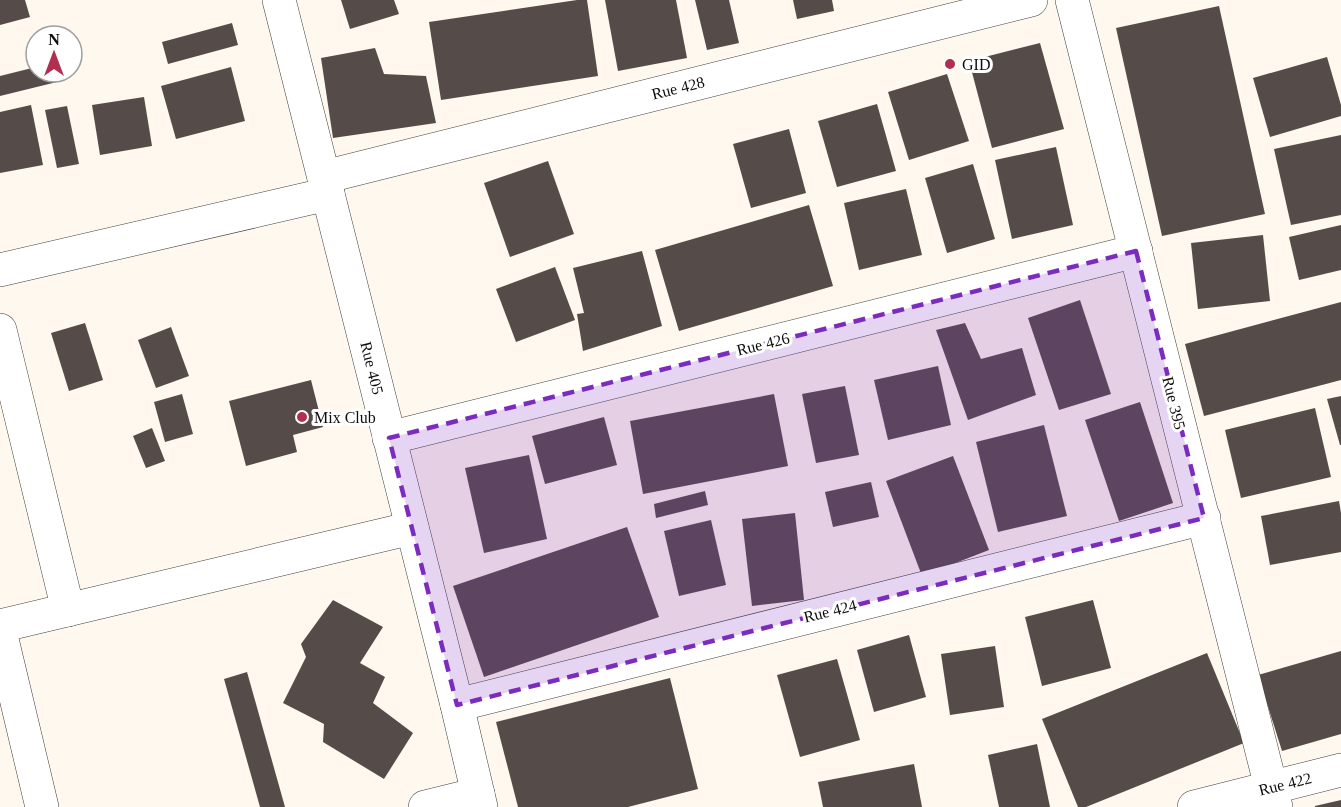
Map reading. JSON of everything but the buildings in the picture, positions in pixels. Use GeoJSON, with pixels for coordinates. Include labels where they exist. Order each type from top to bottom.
{"type":"FeatureCollection","features":[{"type":"Feature","properties":{"kind":"street","name":"Rue 405"},"geometry":{"type":"LineString","coordinates":[[279,0],[457,705],[479,801]]}},
{"type":"Feature","properties":{"kind":"street","name":"Rue 428"},"geometry":{"type":"LineString","coordinates":[[0,270],[1031,0]]}},
{"type":"Feature","properties":{"kind":"street","name":"Rue 395"},"geometry":{"type":"LineString","coordinates":[[1072,0],[1274,797]]}},
{"type":"Feature","properties":{"kind":"street","name":"Rue 426"},"geometry":{"type":"LineString","coordinates":[[390,438],[1136,251]]}},
{"type":"Feature","properties":{"kind":"street"},"geometry":{"type":"LineString","coordinates":[[0,330],[68,610]]}},
{"type":"Feature","properties":{"kind":"street","name":"Rue 424"},"geometry":{"type":"LineString","coordinates":[[457,705],[1204,518]]}},
{"type":"Feature","properties":{"kind":"street"},"geometry":{"type":"LineString","coordinates":[[0,626],[412,528]]}},
{"type":"Feature","properties":{"kind":"street"},"geometry":{"type":"LineString","coordinates":[[0,631],[42,807]]}},
{"type":"Feature","properties":{"kind":"street","name":"Rue 422"},"geometry":{"type":"LineString","coordinates":[[1194,807],[1274,797],[1341,770]]}},
{"type":"Feature","properties":{"kind":"street"},"geometry":{"type":"LineString","coordinates":[[425,807],[479,801]]}},
{"type":"Feature","properties":{"kind":"highlighted area"},"geometry":{"type":"Polygon","coordinates":[[[1136,251],[1204,518],[457,705],[389,438],[1136,251]]]}},
{"type":"Feature","properties":{"kind":"place","name":"GID"},"geometry":{"type":"Point","coordinates":[950,64]}},
{"type":"Feature","properties":{"kind":"place","name":"Mix Club"},"geometry":{"type":"Point","coordinates":[302,417]}}]}
